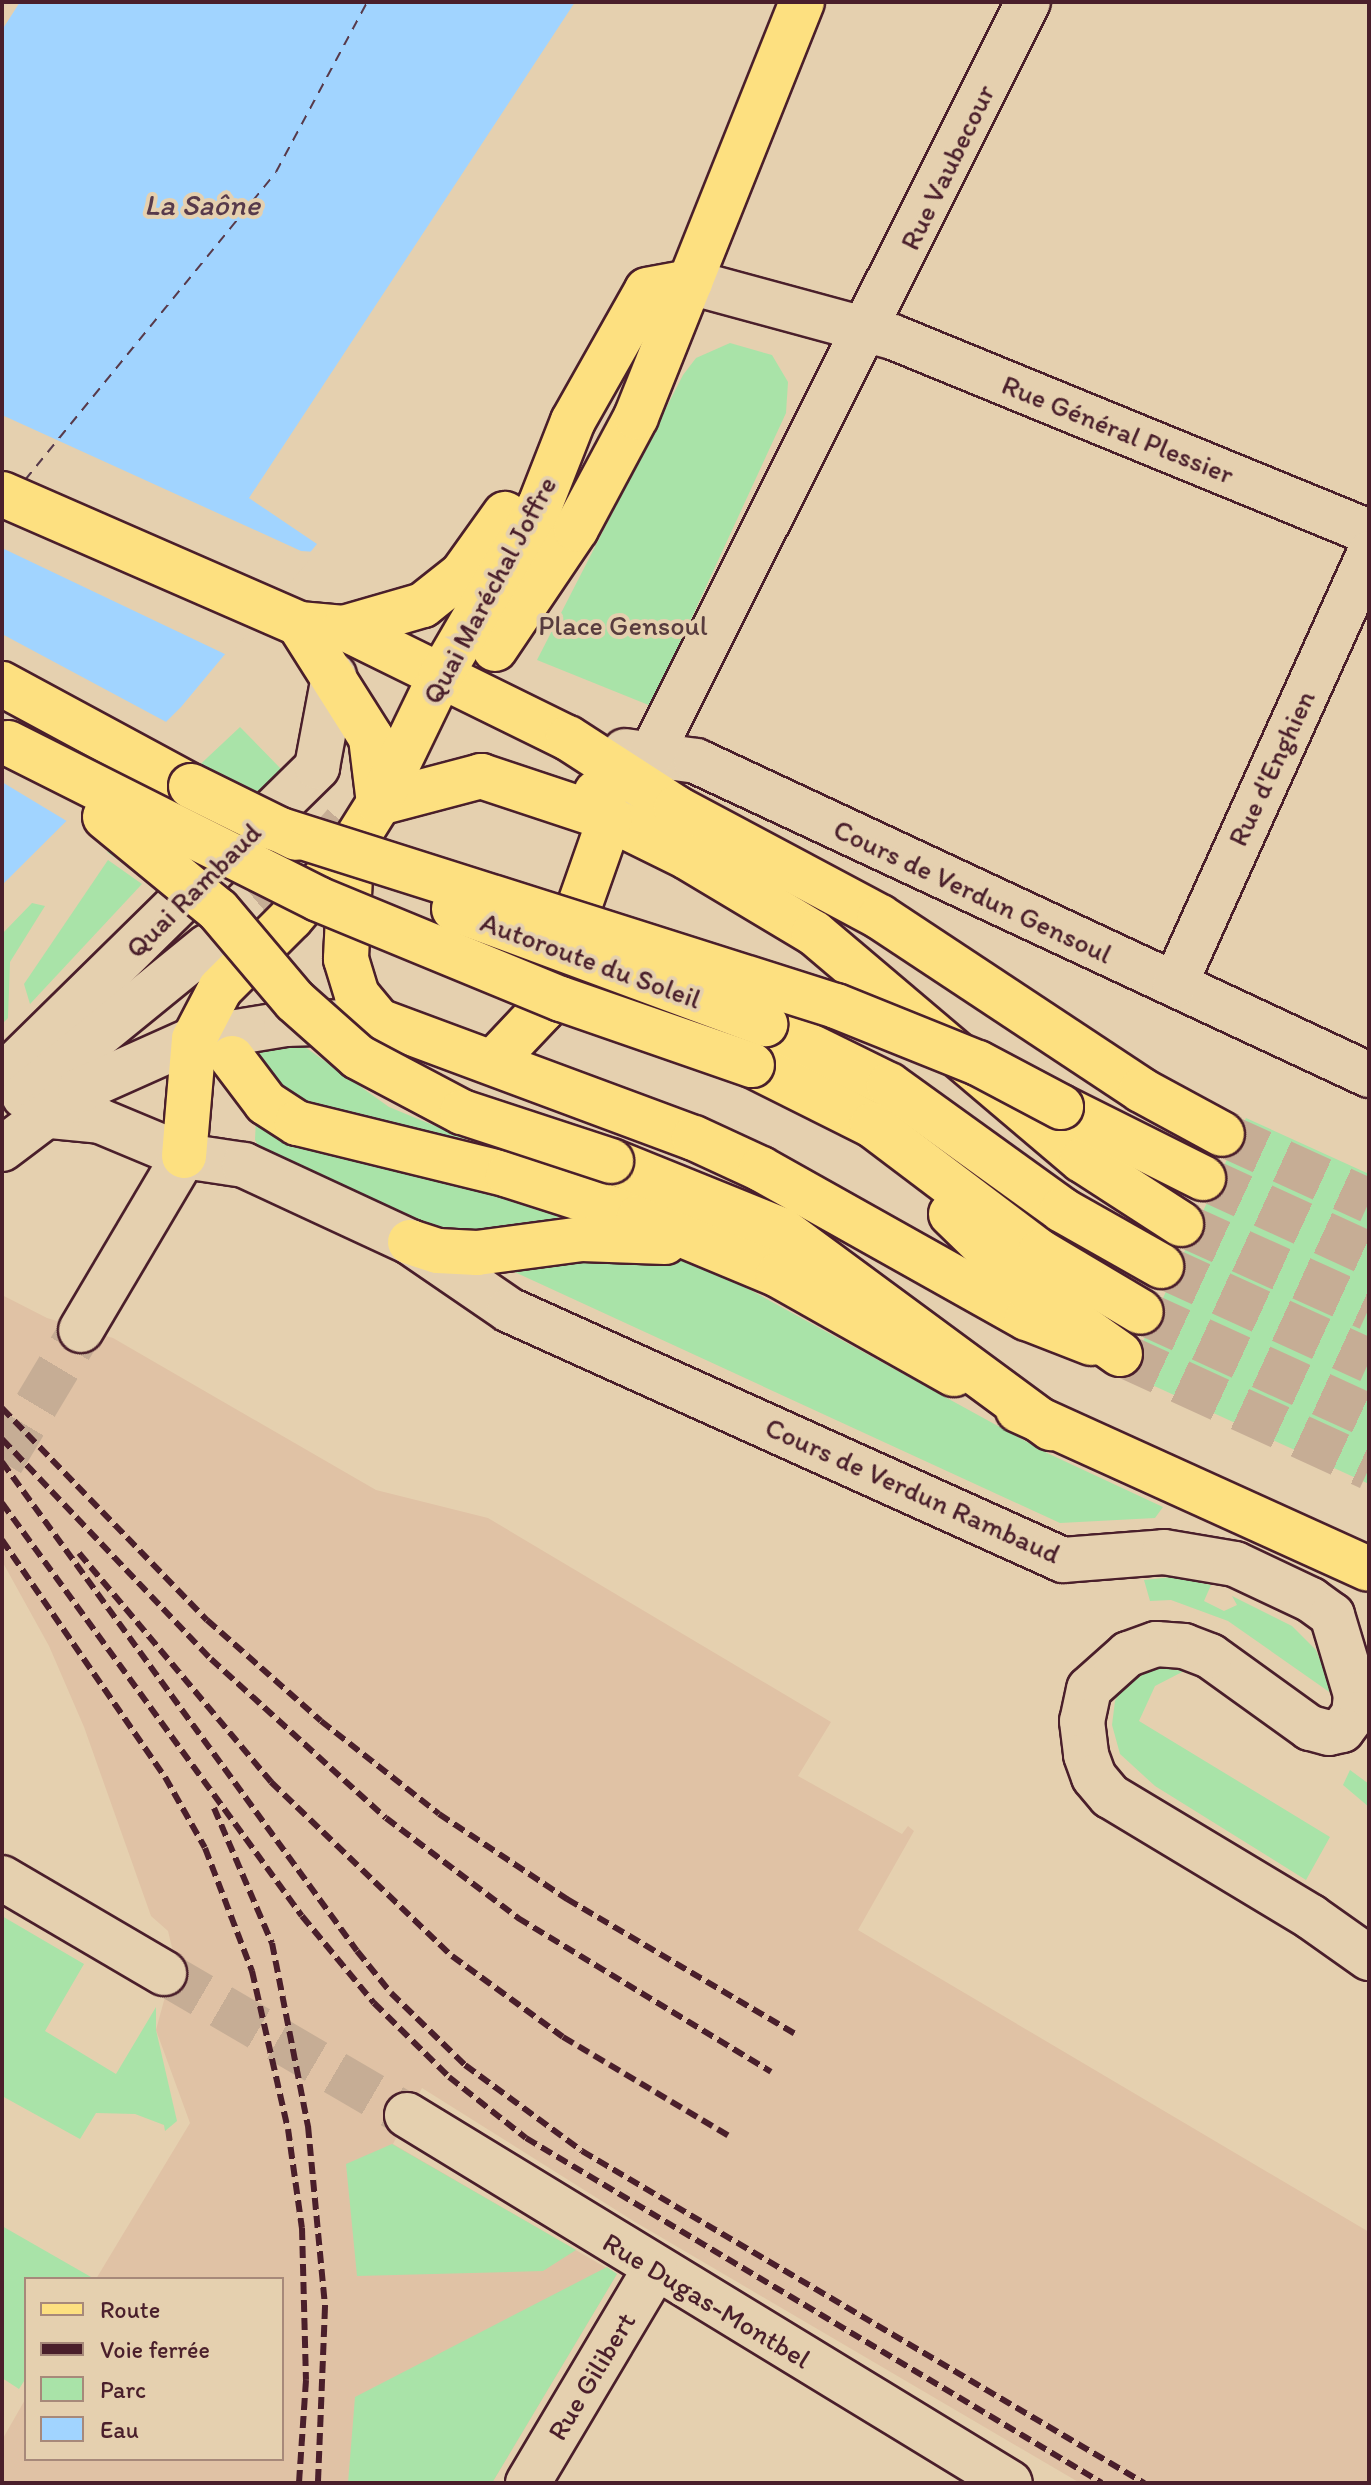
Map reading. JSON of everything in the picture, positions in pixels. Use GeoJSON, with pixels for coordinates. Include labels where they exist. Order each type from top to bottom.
{"type":"FeatureCollection","features":[{"type":"Feature","properties":{"kind":"main road","name":"Quai Maréchal Joffre"},"geometry":{"type":"LineString","coordinates":[[495,649],[576,529],[636,417],[802,2]]}},
{"type":"Feature","properties":{"kind":"main road","name":"Quai Maréchal Joffre"},"geometry":{"type":"LineString","coordinates":[[379,803],[441,675],[540,505],[573,421],[647,290],[690,282]]}},
{"type":"Feature","properties":{"kind":"main road"},"geometry":{"type":"LineString","coordinates":[[344,628],[423,605],[462,574],[573,421]]}},
{"type":"Feature","properties":{"kind":"main road"},"geometry":{"type":"LineString","coordinates":[[2,494],[299,624],[344,628],[568,738],[644,771],[880,917],[1141,1090],[1222,1134]]}},
{"type":"Feature","properties":{"kind":"main road"},"geometry":{"type":"LineString","coordinates":[[184,1156],[213,1049],[220,989],[352,846],[379,803],[371,738],[299,624]]}},
{"type":"Feature","properties":{"kind":"main road","name":"Autoroute du Soleil"},"geometry":{"type":"LineString","coordinates":[[2,684],[271,827],[533,942],[765,1024],[889,1085],[1062,1210],[1161,1266]]}},
{"type":"Feature","properties":{"kind":"main road"},"geometry":{"type":"LineString","coordinates":[[495,1060],[543,1009],[610,819],[568,738]]}},
{"type":"Feature","properties":{"kind":"main road"},"geometry":{"type":"LineString","coordinates":[[5,741],[208,901],[295,1001],[358,1057],[462,1112],[611,1161],[782,1230],[1051,1428]]}},
{"type":"Feature","properties":{"kind":"main road","name":"Autoroute du Soleil"},"geometry":{"type":"LineString","coordinates":[[5,741],[318,899],[561,999],[752,1065],[840,1107],[905,1147],[1059,1266],[1141,1312]]}},
{"type":"Feature","properties":{"kind":"main road"},"geometry":{"type":"LineString","coordinates":[[379,803],[459,778],[481,776],[610,819],[778,907],[1082,1160],[1181,1224]]}},
{"type":"Feature","properties":{"kind":"main road"},"geometry":{"type":"LineString","coordinates":[[271,827],[848,1010],[978,1063],[1203,1178]]}},
{"type":"Feature","properties":{"kind":"main road"},"geometry":{"type":"LineString","coordinates":[[352,846],[346,959],[357,995],[379,1021],[495,1060],[761,1169],[1027,1318],[1120,1354],[1027,1288],[840,1107]]}},
{"type":"Feature","properties":{"kind":"main road"},"geometry":{"type":"LineString","coordinates":[[213,1049],[266,1103],[297,1123],[508,1175],[639,1217],[713,1247],[778,1275],[1051,1428],[1368,1569]]}},
{"type":"Feature","properties":{"kind":"main road"},"geometry":{"type":"LineString","coordinates":[[410,1242],[438,1251],[477,1253],[613,1238],[713,1247]]}},
{"type":"Feature","properties":{"kind":"street","name":"Rue Vaubecour"},"geometry":{"type":"LineString","coordinates":[[865,331],[1028,2]]}},
{"type":"Feature","properties":{"kind":"street"},"geometry":{"type":"LineString","coordinates":[[610,819],[644,771],[865,331],[690,282]]}},
{"type":"Feature","properties":{"kind":"street","name":"Rue Général Plessier"},"geometry":{"type":"LineString","coordinates":[[865,331],[901,340],[1369,532]]}},
{"type":"Feature","properties":{"kind":"street","name":"Rue d'Enghien"},"geometry":{"type":"LineString","coordinates":[[1175,984],[1369,554]]}},
{"type":"Feature","properties":{"kind":"street","name":"Quai Rambaud"},"geometry":{"type":"LineString","coordinates":[[2,1077],[317,767],[334,676]]}},
{"type":"Feature","properties":{"kind":"street","name":"Cours de Verdun Gensoul"},"geometry":{"type":"LineString","coordinates":[[644,771],[696,761],[1369,1075]]}},
{"type":"Feature","properties":{"kind":"street","name":"Quai Rambaud"},"geometry":{"type":"LineString","coordinates":[[2,1149],[22,1114],[208,946]]}},
{"type":"Feature","properties":{"kind":"street","name":"Quai Rambaud"},"geometry":{"type":"LineString","coordinates":[[22,1114],[132,1063],[213,1049],[286,1024],[379,1021]]}},
{"type":"Feature","properties":{"kind":"street","name":"Cours de Verdun Rambaud"},"geometry":{"type":"LineString","coordinates":[[22,1114],[100,1121],[184,1156],[244,1165],[410,1242],[509,1310],[1063,1560],[1164,1552],[1235,1564],[1311,1600],[1332,1615],[1356,1695],[1354,1714],[1342,1730],[1329,1733],[1310,1728],[1210,1656],[1184,1646],[1156,1644],[1128,1654],[1089,1689],[1082,1721],[1086,1755],[1094,1777],[1110,1796],[1311,1917],[1369,1958]]}},
{"type":"Feature","properties":{"kind":"street"},"geometry":{"type":"LineString","coordinates":[[81,1330],[184,1156]]}},
{"type":"Feature","properties":{"kind":"street"},"geometry":{"type":"LineString","coordinates":[[2,1878],[164,1973]]}},
{"type":"Feature","properties":{"kind":"street","name":"Rue Dugas-Montbel"},"geometry":{"type":"LineString","coordinates":[[407,2115],[1010,2483]]}},
{"type":"Feature","properties":{"kind":"street","name":"Rue Gilibert"},"geometry":{"type":"LineString","coordinates":[[528,2483],[655,2269]]}},
{"type":"Feature","properties":{"kind":"shaded area"},"geometry":{"type":"Polygon","coordinates":[[[2,1295],[47,1318],[113,1338],[376,1490],[488,1518],[831,1722],[798,1776],[902,1834],[908,1826],[914,1831],[858,1930],[1369,2232],[1369,2483],[1080,2483],[635,2222],[422,2088],[393,2144],[617,2274],[492,2483],[2,2483],[2,2440],[24,2402],[24,2461],[284,2461],[284,2277],[97,2277],[190,2123],[156,2030],[175,1960],[168,1931],[151,1916],[84,1727],[49,1646],[2,1561],[2,1295]]]}},
{"type":"Feature","properties":{"kind":"green space","name":"Place Gensoul"},"geometry":{"type":"Polygon","coordinates":[[[730,343],[772,355],[788,382],[786,413],[651,706],[537,660],[683,375],[696,358],[730,343]]]}},
{"type":"Feature","properties":{"kind":"green space"},"geometry":{"type":"Polygon","coordinates":[[[240,727],[283,771],[152,884],[107,852],[240,727]]]}},
{"type":"Feature","properties":{"kind":"green space"},"geometry":{"type":"Polygon","coordinates":[[[108,860],[142,884],[30,1004],[24,984],[108,860]]]}},
{"type":"Feature","properties":{"kind":"green space"},"geometry":{"type":"Polygon","coordinates":[[[32,903],[45,906],[10,962],[8,1018],[2,1024],[2,934],[32,903]]]}},
{"type":"Feature","properties":{"kind":"green space"},"geometry":{"type":"Polygon","coordinates":[[[298,1042],[389,1107],[469,1140],[298,1103],[269,1080],[253,1053],[298,1042]]]}},
{"type":"Feature","properties":{"kind":"green space"},"geometry":{"type":"Polygon","coordinates":[[[256,1118],[569,1211],[537,1229],[422,1236],[264,1156],[255,1140],[256,1118]]]}},
{"type":"Feature","properties":{"kind":"green space"},"geometry":{"type":"Polygon","coordinates":[[[1246,1118],[1369,1174],[1369,1484],[1128,1374],[1246,1118]]]}},
{"type":"Feature","properties":{"kind":"green space"},"geometry":{"type":"Polygon","coordinates":[[[650,1251],[687,1256],[1047,1453],[1163,1507],[1155,1518],[1060,1523],[508,1269],[650,1251]]]}},
{"type":"Feature","properties":{"kind":"green space"},"geometry":{"type":"Polygon","coordinates":[[[1172,1577],[1211,1585],[1204,1601],[1224,1611],[1237,1605],[1232,1596],[1292,1626],[1316,1650],[1335,1696],[1228,1621],[1171,1600],[1150,1601],[1144,1580],[1172,1577]]]}},
{"type":"Feature","properties":{"kind":"green space"},"geometry":{"type":"Polygon","coordinates":[[[1155,1667],[1184,1671],[1155,1686],[1139,1721],[1330,1837],[1306,1880],[1155,1786],[1120,1754],[1112,1725],[1115,1701],[1122,1688],[1155,1667]]]}},
{"type":"Feature","properties":{"kind":"green space"},"geometry":{"type":"Polygon","coordinates":[[[1350,1770],[1369,1784],[1369,1807],[1343,1785],[1350,1770]]]}},
{"type":"Feature","properties":{"kind":"green space"},"geometry":{"type":"Polygon","coordinates":[[[2,1916],[84,1964],[45,2031],[116,2074],[156,2007],[156,2030],[177,2121],[165,2131],[164,2125],[135,2114],[96,2113],[80,2139],[2,2096],[2,1916]]]}},
{"type":"Feature","properties":{"kind":"green space"},"geometry":{"type":"Polygon","coordinates":[[[392,2144],[576,2250],[543,2271],[357,2276],[346,2164],[392,2144]]]}},
{"type":"Feature","properties":{"kind":"green space"},"geometry":{"type":"Polygon","coordinates":[[[2,2226],[91,2277],[24,2277],[24,2381],[19,2389],[2,2378],[2,2226]]]}},
{"type":"Feature","properties":{"kind":"green space"},"geometry":{"type":"Polygon","coordinates":[[[607,2267],[617,2274],[492,2483],[348,2483],[355,2397],[607,2267]]]}},
{"type":"Feature","properties":{"kind":"water","name":"La Saône"},"geometry":{"type":"Polygon","coordinates":[[[20,2],[575,2],[249,498],[317,544],[181,707],[2,885],[2,30],[20,2]]]}},
{"type":"Feature","properties":{"kind":"pier"},"geometry":{"type":"Polygon","coordinates":[[[2,415],[301,551],[316,552],[229,656],[2,548],[2,415]]]}},
{"type":"Feature","properties":{"kind":"pier"},"geometry":{"type":"Polygon","coordinates":[[[2,634],[170,724],[70,823],[2,782],[2,634]]]}},
{"type":"Feature","properties":{"kind":"ferry route"},"geometry":{"type":"LineString","coordinates":[[25,480],[276,172],[367,2]]}},
{"type":"Feature","properties":{"kind":"tunnel"},"geometry":{"type":"LineString","coordinates":[[208,946],[315,857],[350,817]]}},
{"type":"Feature","properties":{"kind":"tunnel"},"geometry":{"type":"LineString","coordinates":[[1222,1134],[1369,1201]]}},
{"type":"Feature","properties":{"kind":"tunnel"},"geometry":{"type":"LineString","coordinates":[[1203,1178],[1369,1254]]}},
{"type":"Feature","properties":{"kind":"tunnel"},"geometry":{"type":"LineString","coordinates":[[1181,1224],[1369,1309]]}},
{"type":"Feature","properties":{"kind":"tunnel"},"geometry":{"type":"LineString","coordinates":[[1161,1266],[1369,1361]]}},
{"type":"Feature","properties":{"kind":"tunnel"},"geometry":{"type":"LineString","coordinates":[[1141,1312],[1369,1416]]}},
{"type":"Feature","properties":{"kind":"tunnel"},"geometry":{"type":"LineString","coordinates":[[2,1462],[81,1330]]}},
{"type":"Feature","properties":{"kind":"tunnel"},"geometry":{"type":"LineString","coordinates":[[1120,1354],[1369,1468]]}},
{"type":"Feature","properties":{"kind":"tunnel"},"geometry":{"type":"LineString","coordinates":[[164,1973],[407,2115]]}},
{"type":"Feature","properties":{"kind":"railway"},"geometry":{"type":"LineString","coordinates":[[2,1408],[207,1620],[321,1721],[439,1814],[567,1899],[794,2033]]}},
{"type":"Feature","properties":{"kind":"railway"},"geometry":{"type":"LineString","coordinates":[[2,1439],[211,1659],[386,1818],[518,1918],[771,2072]]}},
{"type":"Feature","properties":{"kind":"railway"},"geometry":{"type":"LineString","coordinates":[[2,1462],[357,1951],[391,1993],[465,2065],[582,2151],[1144,2483]]}},
{"type":"Feature","properties":{"kind":"railway"},"geometry":{"type":"LineString","coordinates":[[2,1503],[302,1916],[374,2003],[449,2077],[526,2138],[1102,2483]]}},
{"type":"Feature","properties":{"kind":"railway"},"geometry":{"type":"LineString","coordinates":[[2,1540],[165,1777],[205,1848],[252,1971],[288,2129],[302,2228],[306,2380],[299,2483]]}},
{"type":"Feature","properties":{"kind":"railway"},"geometry":{"type":"LineString","coordinates":[[79,1553],[271,1782],[452,1956],[563,2037],[731,2137]]}},
{"type":"Feature","properties":{"kind":"railway"},"geometry":{"type":"LineString","coordinates":[[214,1808],[272,1943],[308,2126],[325,2307],[318,2483]]}}]}
